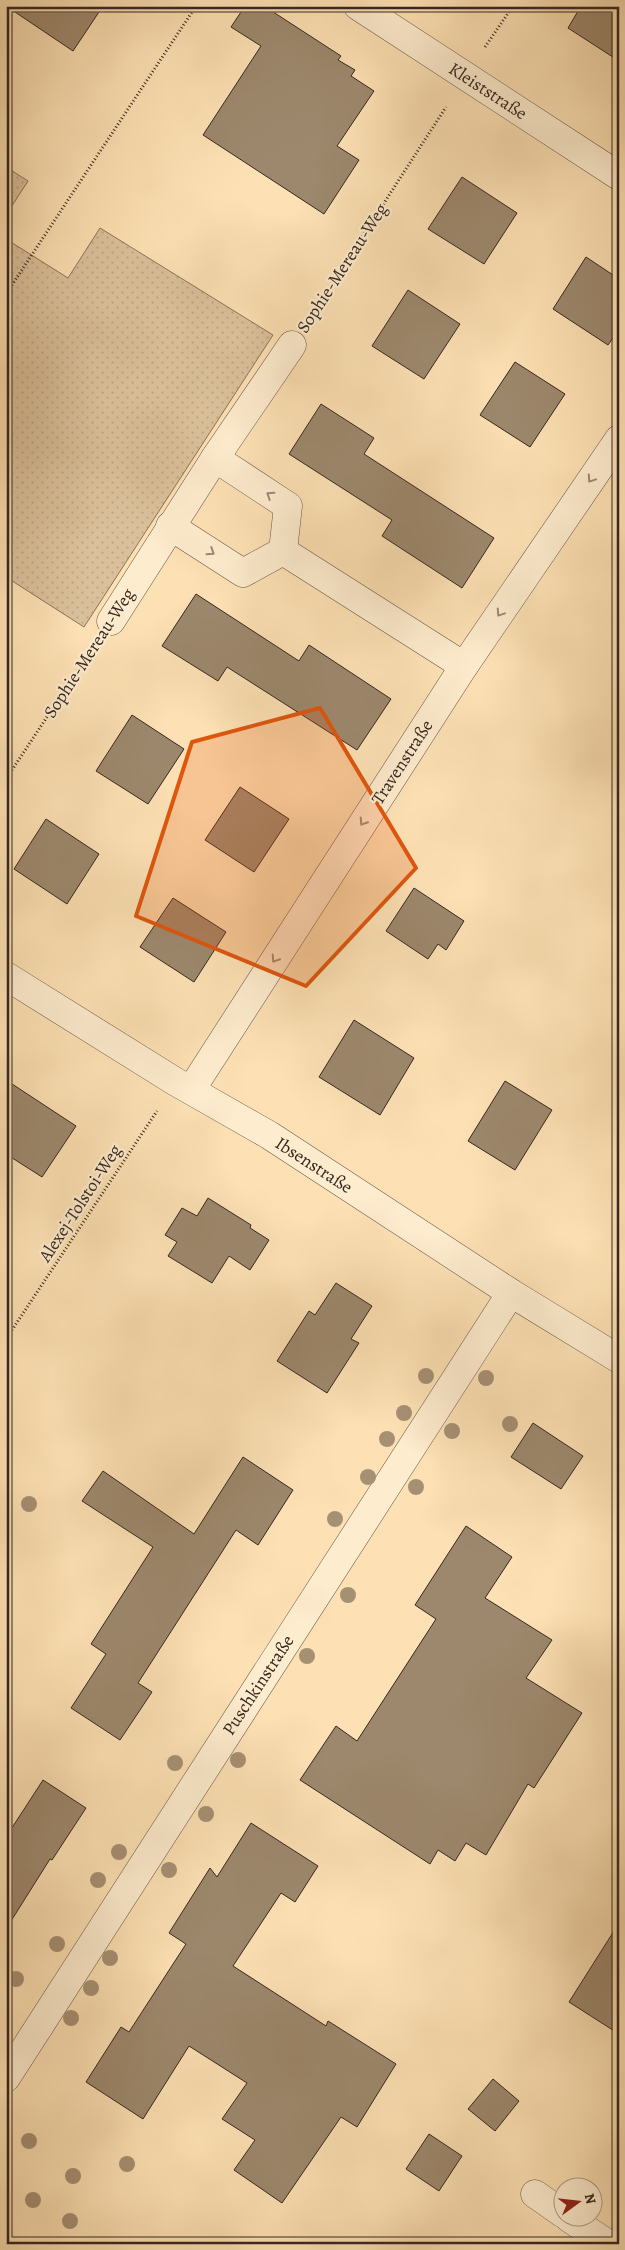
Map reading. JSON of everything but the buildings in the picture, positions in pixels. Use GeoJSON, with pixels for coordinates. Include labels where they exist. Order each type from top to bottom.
{"type":"FeatureCollection","features":[{"type":"Feature","properties":{"kind":"street","name":"Kleiststraße"},"geometry":{"type":"LineString","coordinates":[[358,6],[619,176]]}},
{"type":"Feature","properties":{"kind":"street","name":"Sophie-Mereau-Weg"},"geometry":{"type":"LineString","coordinates":[[111,621],[170,526],[292,345]]}},
{"type":"Feature","properties":{"kind":"street","name":"Travenstraße"},"geometry":{"type":"LineString","coordinates":[[183,1086],[619,438]]}},
{"type":"Feature","properties":{"kind":"street"},"geometry":{"type":"LineString","coordinates":[[215,458],[288,506],[283,551]]}},
{"type":"Feature","properties":{"kind":"street"},"geometry":{"type":"LineString","coordinates":[[170,526],[243,573],[283,551]]}},
{"type":"Feature","properties":{"kind":"street"},"geometry":{"type":"LineString","coordinates":[[283,551],[464,666]]}},
{"type":"Feature","properties":{"kind":"street","name":"Ibsenstraße"},"geometry":{"type":"LineString","coordinates":[[6,976],[183,1086],[269,1135],[511,1293],[619,1359]]}},
{"type":"Feature","properties":{"kind":"street","name":"Puschkinstraße"},"geometry":{"type":"LineString","coordinates":[[6,2078],[511,1293]]}},
{"type":"Feature","properties":{"kind":"street"},"geometry":{"type":"LineString","coordinates":[[535,2194],[552,2206]]}},
{"type":"Feature","properties":{"kind":"street"},"geometry":{"type":"LineString","coordinates":[[584,2228],[608,2244]]}},
{"type":"Feature","properties":{"kind":"path"},"geometry":{"type":"LineString","coordinates":[[6,294],[196,6]]}},
{"type":"Feature","properties":{"kind":"path","name":"Sophie-Mereau-Weg"},"geometry":{"type":"LineString","coordinates":[[292,345],[512,6]]}},
{"type":"Feature","properties":{"kind":"path","name":"Sophie-Mereau-Weg"},"geometry":{"type":"LineString","coordinates":[[6,779],[111,621]]}},
{"type":"Feature","properties":{"kind":"path","name":"Alexej-Tolstoi-Weg"},"geometry":{"type":"LineString","coordinates":[[6,1339],[183,1086]]}},
{"type":"Feature","properties":{"kind":"highlighted area"},"geometry":{"type":"Polygon","coordinates":[[[320,708],[416,868],[306,986],[136,916],[192,742],[320,708]]]}},
{"type":"Feature","properties":{"kind":"shaded area"},"geometry":{"type":"Polygon","coordinates":[[[6,167],[28,181],[6,215],[6,167]]]}},
{"type":"Feature","properties":{"kind":"shaded area"},"geometry":{"type":"Polygon","coordinates":[[[100,228],[273,335],[84,627],[6,577],[6,239],[68,278],[100,228]]]}}]}
